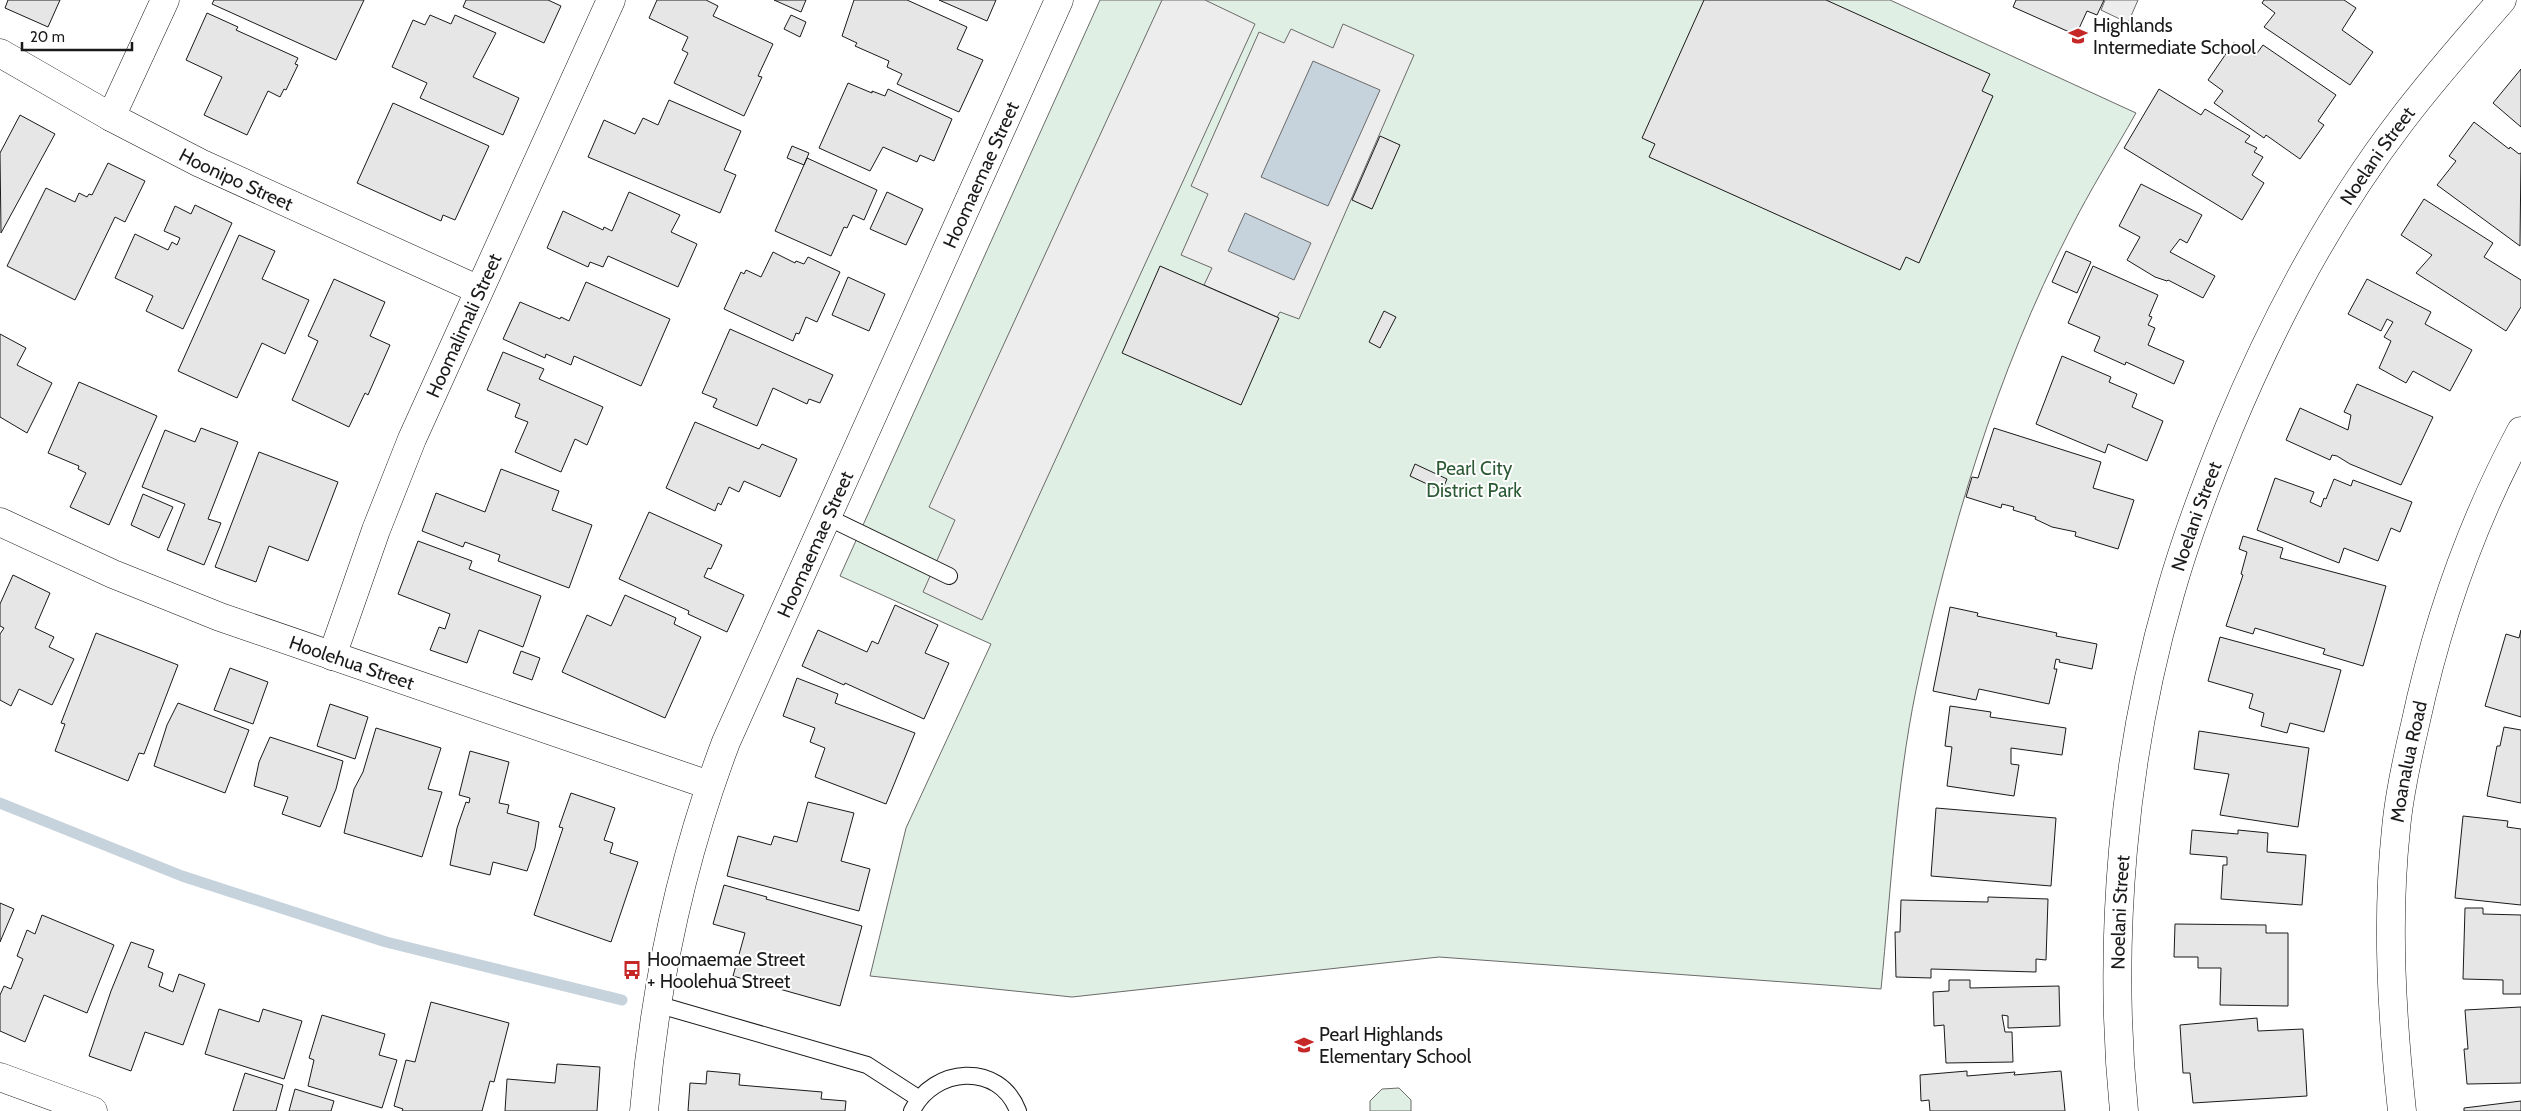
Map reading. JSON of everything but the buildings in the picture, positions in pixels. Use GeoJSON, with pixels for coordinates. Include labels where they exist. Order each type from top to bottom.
{"type":"FeatureCollection","features":[{"type":"Feature","properties":{"kind":"street"},"geometry":{"type":"LineString","coordinates":[[111,117],[164,0]]}},
{"type":"Feature","properties":{"kind":"street","name":"Hoomalimali Street"},"geometry":{"type":"LineString","coordinates":[[332,656],[376,530],[412,439],[611,0]]}},
{"type":"Feature","properties":{"kind":"street","name":"Hoomaemae Street"},"geometry":{"type":"LineString","coordinates":[[644,1111],[656,1004],[668,937],[709,785],[825,516],[1059,0]]}},
{"type":"Feature","properties":{"kind":"street","name":"Noelani Street"},"geometry":{"type":"LineString","coordinates":[[2124,1111],[2117,974],[2121,888],[2131,785],[2150,679],[2170,594],[2202,496],[2251,375],[2284,308],[2321,242],[2400,122],[2502,0]]}},
{"type":"Feature","properties":{"kind":"street","name":"Hoonipo Street"},"geometry":{"type":"LineString","coordinates":[[0,53],[111,117],[200,162],[479,290]]}},
{"type":"Feature","properties":{"kind":"street","name":"Moanalua Road"},"geometry":{"type":"LineString","coordinates":[[2402,1111],[2394,1040],[2391,895],[2396,827],[2409,752],[2424,683],[2445,609],[2471,538],[2504,462],[2521,431]]}},
{"type":"Feature","properties":{"kind":"street","name":"Hoolehua Street"},"geometry":{"type":"LineString","coordinates":[[0,522],[113,574],[220,617],[709,785]]}},
{"type":"Feature","properties":{"kind":"street"},"geometry":{"type":"LineString","coordinates":[[0,1077],[93,1111]]}},
{"type":"Feature","properties":{"kind":"lane"},"geometry":{"type":"LineString","coordinates":[[825,516],[949,576]]}},
{"type":"Feature","properties":{"kind":"lane"},"geometry":{"type":"LineString","coordinates":[[656,1004],[867,1065],[916,1105],[933,1085],[950,1077],[969,1075],[987,1080],[1004,1090],[1018,1111]]}},
{"type":"Feature","properties":{"kind":"green space","name":"Pearl City District Park"},"geometry":{"type":"Polygon","coordinates":[[[1100,0],[1890,0],[2136,113],[2078,215],[2043,285],[1997,397],[1960,513],[1929,631],[1909,727],[1895,839],[1881,989],[1439,957],[1072,997],[870,976],[906,828],[991,644],[840,576],[1100,0]]]}},
{"type":"Feature","properties":{"kind":"green space"},"geometry":{"type":"Polygon","coordinates":[[[1399,1088],[1411,1100],[1411,1111],[1370,1111],[1370,1101],[1382,1089],[1399,1088]]]}},
{"type":"Feature","properties":{"kind":"shaded area"},"geometry":{"type":"Polygon","coordinates":[[[1162,0],[1205,0],[1255,24],[982,620],[923,592],[955,520],[929,507],[1162,0]]]}},
{"type":"Feature","properties":{"kind":"shaded area"},"geometry":{"type":"Polygon","coordinates":[[[2105,0],[2138,0],[2128,23],[2101,10],[2105,0]]]}},
{"type":"Feature","properties":{"kind":"shaded area"},"geometry":{"type":"Polygon","coordinates":[[[1343,24],[1414,55],[1299,319],[1280,312],[1277,317],[1204,285],[1212,268],[1181,255],[1208,194],[1191,186],[1259,32],[1284,43],[1291,29],[1333,48],[1343,24]]]}},
{"type":"Feature","properties":{"kind":"shaded area"},"geometry":{"type":"Polygon","coordinates":[[[1313,61],[1380,90],[1328,206],[1261,177],[1313,61]]]}},
{"type":"Feature","properties":{"kind":"shaded area"},"geometry":{"type":"Polygon","coordinates":[[[1245,213],[1311,243],[1294,280],[1228,251],[1245,213]]]}},
{"type":"Feature","properties":{"kind":"waterway"},"geometry":{"type":"LineString","coordinates":[[0,803],[182,876],[386,942],[622,1000]]}},
{"type":"Feature","properties":{"kind":"place","name":"Highlands Intermediate School"},"geometry":{"type":"Point","coordinates":[2078,36]}},
{"type":"Feature","properties":{"kind":"place","name":"Hoomaemae Street + Hoolehua Street"},"geometry":{"type":"Point","coordinates":[632,970]}},
{"type":"Feature","properties":{"kind":"place","name":"Pearl Highlands Elementary School"},"geometry":{"type":"Point","coordinates":[1304,1045]}}]}
